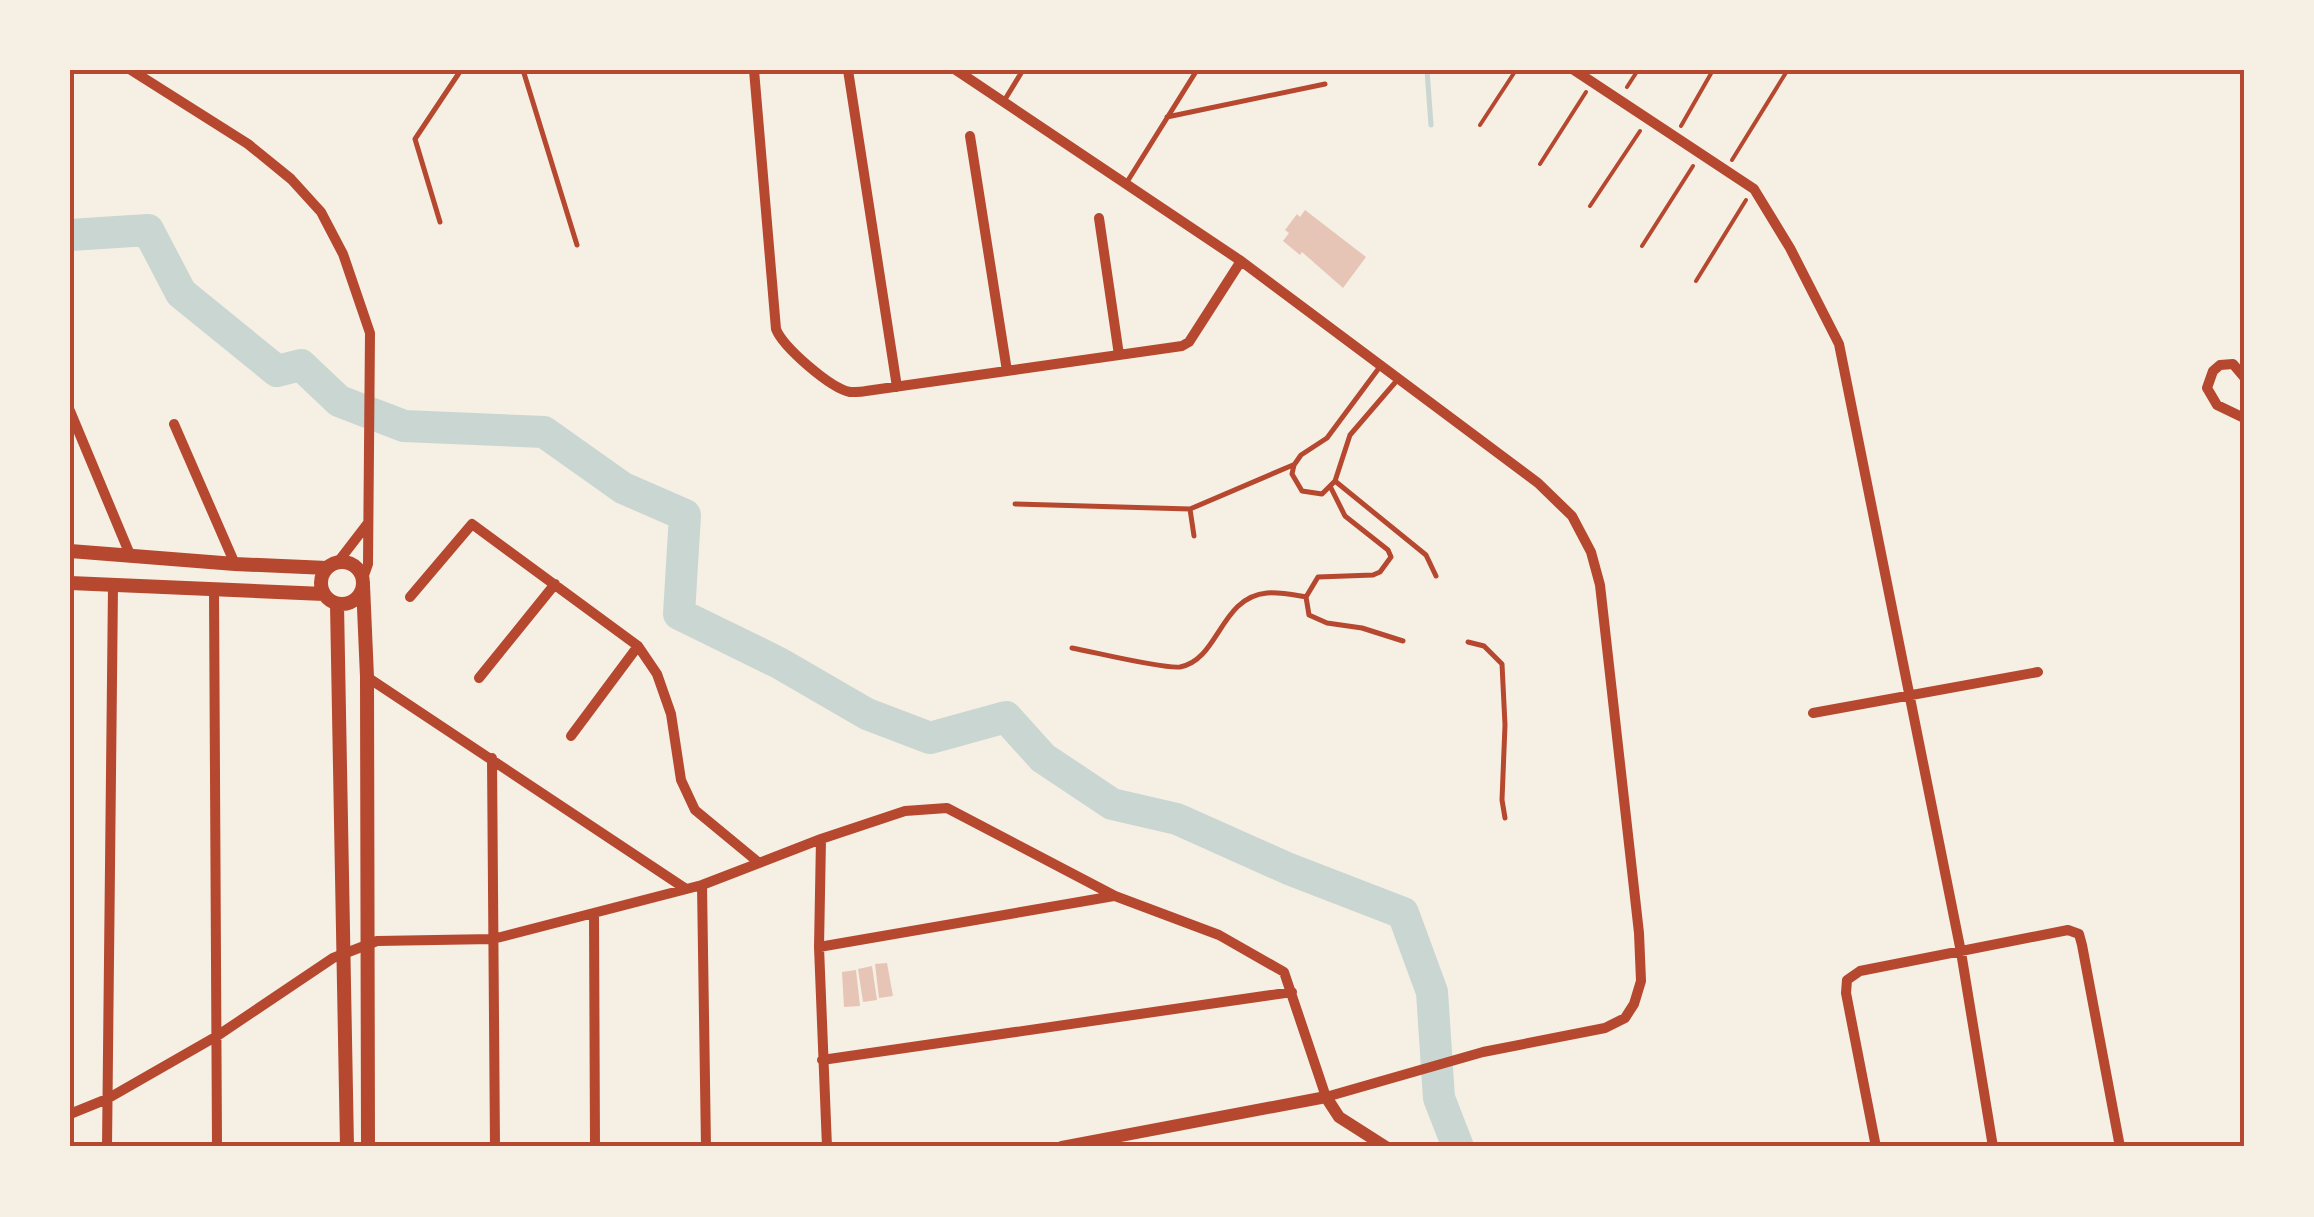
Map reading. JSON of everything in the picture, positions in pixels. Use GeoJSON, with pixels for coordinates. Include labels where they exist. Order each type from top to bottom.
{"type":"FeatureCollection","features":[{"type":"Feature","properties":{"kind":"main road"},"geometry":{"type":"LineString","coordinates":[[70,551],[235,564],[356,567],[363,581],[367,677],[368,1147]]}},
{"type":"Feature","properties":{"kind":"main road"},"geometry":{"type":"LineString","coordinates":[[332,565],[321,578],[330,599],[347,1147]]}},
{"type":"Feature","properties":{"kind":"main road"},"geometry":{"type":"LineString","coordinates":[[70,584],[330,599],[357,598],[363,581]]}},
{"type":"Feature","properties":{"kind":"street"},"geometry":{"type":"LineString","coordinates":[[131,70],[248,144],[321,212],[343,254],[370,334],[368,564],[363,581]]}},
{"type":"Feature","properties":{"kind":"street"},"geometry":{"type":"LineString","coordinates":[[754,70],[776,329],[780,340],[841,389],[851,392],[897,387],[1182,346],[1189,342],[1241,262]]}},
{"type":"Feature","properties":{"kind":"street"},"geometry":{"type":"LineString","coordinates":[[848,70],[897,387]]}},
{"type":"Feature","properties":{"kind":"street"},"geometry":{"type":"LineString","coordinates":[[956,70],[1241,262],[1538,484],[1572,516],[1591,552],[1600,585],[1639,933],[1641,980],[1634,1004],[1625,1018],[1605,1028],[1484,1052],[1356,1091],[1103,1143],[1062,1147]]}},
{"type":"Feature","properties":{"kind":"street"},"geometry":{"type":"LineString","coordinates":[[1574,70],[1754,188],[1839,344],[1960,952],[1994,1147]]}},
{"type":"Feature","properties":{"kind":"street"},"geometry":{"type":"LineString","coordinates":[[970,136],[1008,371]]}},
{"type":"Feature","properties":{"kind":"street"},"geometry":{"type":"LineString","coordinates":[[1099,218],[1119,355]]}},
{"type":"Feature","properties":{"kind":"street"},"geometry":{"type":"LineString","coordinates":[[2244,377],[2233,364],[2220,365],[2213,371],[2207,388],[2216,406],[2244,418]]}},
{"type":"Feature","properties":{"kind":"street"},"geometry":{"type":"LineString","coordinates":[[70,411],[131,558]]}},
{"type":"Feature","properties":{"kind":"street"},"geometry":{"type":"LineString","coordinates":[[174,424],[235,564]]}},
{"type":"Feature","properties":{"kind":"street"},"geometry":{"type":"LineString","coordinates":[[332,565],[368,522]]}},
{"type":"Feature","properties":{"kind":"street"},"geometry":{"type":"LineString","coordinates":[[410,597],[472,524],[638,646],[662,688],[671,714],[681,780],[695,810],[758,862]]}},
{"type":"Feature","properties":{"kind":"street"},"geometry":{"type":"LineString","coordinates":[[480,678],[555,584]]}},
{"type":"Feature","properties":{"kind":"street"},"geometry":{"type":"LineString","coordinates":[[107,1147],[113,586]]}},
{"type":"Feature","properties":{"kind":"street"},"geometry":{"type":"LineString","coordinates":[[214,590],[217,1147]]}},
{"type":"Feature","properties":{"kind":"street"},"geometry":{"type":"LineString","coordinates":[[571,736],[638,646]]}},
{"type":"Feature","properties":{"kind":"street"},"geometry":{"type":"LineString","coordinates":[[1812,713],[2038,672]]}},
{"type":"Feature","properties":{"kind":"street"},"geometry":{"type":"LineString","coordinates":[[367,677],[686,888]]}},
{"type":"Feature","properties":{"kind":"street"},"geometry":{"type":"LineString","coordinates":[[492,758],[495,1147]]}},
{"type":"Feature","properties":{"kind":"street"},"geometry":{"type":"LineString","coordinates":[[70,1114],[107,1099],[217,1036],[344,954],[377,941],[493,940],[702,885],[821,838],[905,811],[947,808],[1116,896],[1220,934],[1284,972],[1326,1097],[1339,1118],[1386,1147]]}},
{"type":"Feature","properties":{"kind":"street"},"geometry":{"type":"LineString","coordinates":[[821,838],[819,947],[827,1147]]}},
{"type":"Feature","properties":{"kind":"street"},"geometry":{"type":"LineString","coordinates":[[702,885],[706,1147]]}},
{"type":"Feature","properties":{"kind":"street"},"geometry":{"type":"LineString","coordinates":[[819,947],[1116,896]]}},
{"type":"Feature","properties":{"kind":"street"},"geometry":{"type":"LineString","coordinates":[[594,913],[595,1147]]}},
{"type":"Feature","properties":{"kind":"street"},"geometry":{"type":"LineString","coordinates":[[1876,1147],[1846,993],[1847,980],[1860,971],[2068,930],[2078,934],[2082,945],[2120,1147]]}},
{"type":"Feature","properties":{"kind":"street"},"geometry":{"type":"LineString","coordinates":[[822,1060],[1292,992]]}},
{"type":"Feature","properties":{"kind":"lane"},"geometry":{"type":"LineString","coordinates":[[440,222],[415,139],[461,70]]}},
{"type":"Feature","properties":{"kind":"lane"},"geometry":{"type":"LineString","coordinates":[[524,70],[577,245]]}},
{"type":"Feature","properties":{"kind":"lane"},"geometry":{"type":"LineString","coordinates":[[1003,102],[1023,70]]}},
{"type":"Feature","properties":{"kind":"lane"},"geometry":{"type":"LineString","coordinates":[[1126,184],[1197,70]]}},
{"type":"Feature","properties":{"kind":"lane"},"geometry":{"type":"LineString","coordinates":[[1167,117],[1325,84]]}},
{"type":"Feature","properties":{"kind":"lane"},"geometry":{"type":"LineString","coordinates":[[1015,504],[1190,509],[1294,465],[1301,455],[1327,438],[1381,365]]}},
{"type":"Feature","properties":{"kind":"lane"},"geometry":{"type":"LineString","coordinates":[[1294,465],[1295,484],[1302,491],[1322,494],[1331,488],[1350,435],[1398,378]]}},
{"type":"Feature","properties":{"kind":"lane"},"geometry":{"type":"LineString","coordinates":[[1335,482],[1426,555],[1436,576]]}},
{"type":"Feature","properties":{"kind":"lane"},"geometry":{"type":"LineString","coordinates":[[1331,488],[1345,516],[1388,550],[1391,557],[1380,572],[1372,575],[1318,576],[1306,597],[1309,615],[1403,641]]}},
{"type":"Feature","properties":{"kind":"lane"},"geometry":{"type":"LineString","coordinates":[[1190,509],[1194,536]]}},
{"type":"Feature","properties":{"kind":"lane"},"geometry":{"type":"LineString","coordinates":[[1072,648],[1178,667],[1200,656],[1233,610],[1249,598],[1266,593],[1306,597]]}},
{"type":"Feature","properties":{"kind":"lane"},"geometry":{"type":"LineString","coordinates":[[1468,642],[1484,646],[1502,664],[1505,818]]}},
{"type":"Feature","properties":{"kind":"path"},"geometry":{"type":"LineString","coordinates":[[1480,125],[1516,70]]}},
{"type":"Feature","properties":{"kind":"path"},"geometry":{"type":"LineString","coordinates":[[1619,100],[1638,70]]}},
{"type":"Feature","properties":{"kind":"path"},"geometry":{"type":"LineString","coordinates":[[1675,136],[1714,70]]}},
{"type":"Feature","properties":{"kind":"path"},"geometry":{"type":"LineString","coordinates":[[1726,170],[1788,70]]}},
{"type":"Feature","properties":{"kind":"path"},"geometry":{"type":"LineString","coordinates":[[1540,164],[1592,82]]}},
{"type":"Feature","properties":{"kind":"path"},"geometry":{"type":"LineString","coordinates":[[1590,206],[1648,119]]}},
{"type":"Feature","properties":{"kind":"path"},"geometry":{"type":"LineString","coordinates":[[1642,246],[1701,154]]}},
{"type":"Feature","properties":{"kind":"path"},"geometry":{"type":"LineString","coordinates":[[1696,281],[1754,188]]}},
{"type":"Feature","properties":{"kind":"building"},"geometry":{"type":"Polygon","coordinates":[[[1305,210],[1366,257],[1343,288],[1302,252],[1300,255],[1283,241],[1289,233],[1285,230],[1305,210]]]}},
{"type":"Feature","properties":{"kind":"building"},"geometry":{"type":"Polygon","coordinates":[[[887,963],[893,996],[879,998],[875,964],[887,963]]]}},
{"type":"Feature","properties":{"kind":"building"},"geometry":{"type":"Polygon","coordinates":[[[872,966],[877,1000],[863,1002],[858,969],[872,966]]]}},
{"type":"Feature","properties":{"kind":"building"},"geometry":{"type":"Polygon","coordinates":[[[856,970],[860,1006],[844,1007],[842,972],[856,970]]]}},
{"type":"Feature","properties":{"kind":"waterway"},"geometry":{"type":"LineString","coordinates":[[1427,70],[1431,125]]}},
{"type":"Feature","properties":{"kind":"waterway"},"geometry":{"type":"LineString","coordinates":[[70,235],[148,230],[181,293],[277,371],[301,365],[339,401],[404,426],[544,432],[623,488],[685,515],[679,614],[779,663],[867,714],[930,738],[1006,717],[1043,758],[1112,804],[1177,819],[1289,869],[1403,913],[1432,992],[1439,1098],[1458,1147]]}}]}
